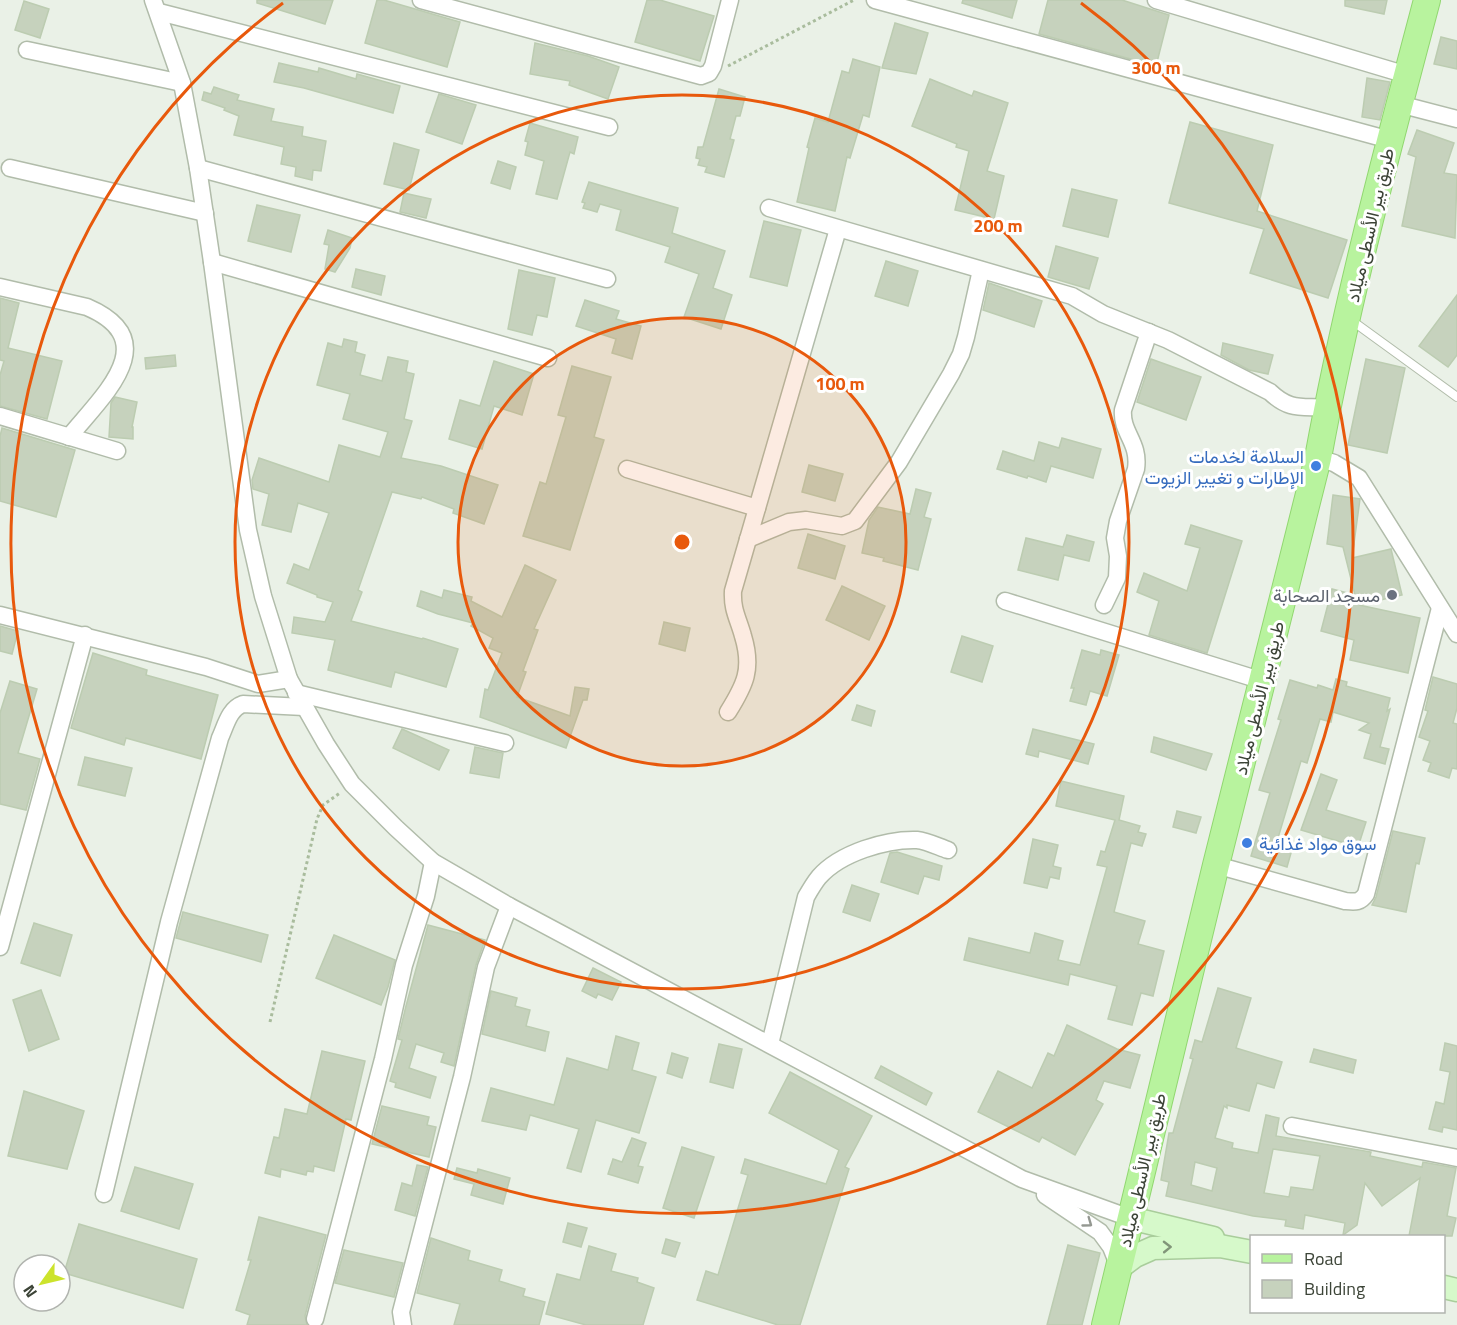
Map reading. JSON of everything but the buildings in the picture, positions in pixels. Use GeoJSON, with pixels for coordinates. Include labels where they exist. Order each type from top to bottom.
{"type":"FeatureCollection","features":[{"type":"Feature","properties":{"kind":"main road","name":"طريق بير الأسطى ميلاد"},"geometry":{"type":"LineString","coordinates":[[1105,1325],[1216,865],[1318,458],[1327,408],[1390,140],[1427,0]]}},
{"type":"Feature","properties":{"kind":"main road"},"geometry":{"type":"LineString","coordinates":[[1130,1218],[1213,1238],[1220,1246]]}},
{"type":"Feature","properties":{"kind":"main road"},"geometry":{"type":"LineString","coordinates":[[1119,1268],[1135,1256],[1153,1248],[1220,1246],[1250,1252]]}},
{"type":"Feature","properties":{"kind":"street"},"geometry":{"type":"LineString","coordinates":[[421,0],[701,76],[709,73],[713,66],[730,0]]}},
{"type":"Feature","properties":{"kind":"street"},"geometry":{"type":"LineString","coordinates":[[875,0],[1390,140]]}},
{"type":"Feature","properties":{"kind":"street"},"geometry":{"type":"LineString","coordinates":[[1156,0],[1407,75]]}},
{"type":"Feature","properties":{"kind":"street"},"geometry":{"type":"LineString","coordinates":[[156,6],[182,83],[198,168],[248,530],[262,597],[297,693],[352,784],[433,862],[509,906],[1022,1179],[1100,1232],[1111,1247],[1119,1268]]}},
{"type":"Feature","properties":{"kind":"street"},"geometry":{"type":"LineString","coordinates":[[156,6],[609,127]]}},
{"type":"Feature","properties":{"kind":"street"},"geometry":{"type":"LineString","coordinates":[[27,50],[182,83]]}},
{"type":"Feature","properties":{"kind":"street"},"geometry":{"type":"LineString","coordinates":[[1399,104],[1457,119]]}},
{"type":"Feature","properties":{"kind":"street"},"geometry":{"type":"LineString","coordinates":[[9,168],[205,213]]}},
{"type":"Feature","properties":{"kind":"street"},"geometry":{"type":"LineString","coordinates":[[198,168],[607,279]]}},
{"type":"Feature","properties":{"kind":"street"},"geometry":{"type":"LineString","coordinates":[[769,208],[1072,296],[1102,314],[1149,332],[1270,392],[1289,406],[1327,408]]}},
{"type":"Feature","properties":{"kind":"street"},"geometry":{"type":"LineString","coordinates":[[728,712],[741,690],[748,665],[743,636],[732,606],[733,591],[838,229]]}},
{"type":"Feature","properties":{"kind":"street"},"geometry":{"type":"LineString","coordinates":[[212,262],[548,358]]}},
{"type":"Feature","properties":{"kind":"street"},"geometry":{"type":"LineString","coordinates":[[748,539],[789,522],[806,520],[842,526],[855,521],[899,462],[951,374],[966,337],[981,270]]}},
{"type":"Feature","properties":{"kind":"street"},"geometry":{"type":"LineString","coordinates":[[0,287],[87,307],[100,313],[117,327],[124,345],[125,356],[121,371],[69,437]]}},
{"type":"Feature","properties":{"kind":"street"},"geometry":{"type":"LineString","coordinates":[[1104,605],[1117,578],[1116,530],[1136,469],[1137,459],[1137,453],[1122,418],[1123,410],[1149,332]]}},
{"type":"Feature","properties":{"kind":"street"},"geometry":{"type":"LineString","coordinates":[[0,416],[117,451]]}},
{"type":"Feature","properties":{"kind":"street"},"geometry":{"type":"LineString","coordinates":[[1318,458],[1334,463],[1359,478],[1457,634]]}},
{"type":"Feature","properties":{"kind":"street"},"geometry":{"type":"LineString","coordinates":[[627,469],[757,508]]}},
{"type":"Feature","properties":{"kind":"street"},"geometry":{"type":"LineString","coordinates":[[1005,601],[1263,681]]}},
{"type":"Feature","properties":{"kind":"street"},"geometry":{"type":"LineString","coordinates":[[1216,865],[1345,901],[1356,903],[1362,900],[1366,894],[1440,608]]}},
{"type":"Feature","properties":{"kind":"street"},"geometry":{"type":"LineString","coordinates":[[0,615],[206,667],[258,684],[505,743]]}},
{"type":"Feature","properties":{"kind":"street"},"geometry":{"type":"LineString","coordinates":[[0,947],[85,635]]}},
{"type":"Feature","properties":{"kind":"street"},"geometry":{"type":"LineString","coordinates":[[104,1194],[169,922],[224,730],[236,706],[297,693]]}},
{"type":"Feature","properties":{"kind":"street"},"geometry":{"type":"LineString","coordinates":[[770,1044],[806,897],[818,878],[827,869],[847,857],[880,843],[919,840],[948,850]]}},
{"type":"Feature","properties":{"kind":"street"},"geometry":{"type":"LineString","coordinates":[[315,1319],[380,1070],[404,965],[426,896],[433,862]]}},
{"type":"Feature","properties":{"kind":"street"},"geometry":{"type":"LineString","coordinates":[[403,1325],[401,1312],[462,1077],[486,967],[509,906]]}},
{"type":"Feature","properties":{"kind":"street"},"geometry":{"type":"LineString","coordinates":[[1292,1126],[1457,1158]]}},
{"type":"Feature","properties":{"kind":"street"},"geometry":{"type":"LineString","coordinates":[[1022,1179],[1130,1218]]}},
{"type":"Feature","properties":{"kind":"lane"},"geometry":{"type":"LineString","coordinates":[[1348,318],[1457,397]]}},
{"type":"Feature","properties":{"kind":"path"},"geometry":{"type":"LineString","coordinates":[[709,73],[733,63],[854,0]]}},
{"type":"Feature","properties":{"kind":"path"},"geometry":{"type":"LineString","coordinates":[[270,1022],[317,819],[323,806],[352,784]]}},
{"type":"Feature","properties":{"kind":"place","name":"السلامة لخدمات الإطارات و تغيير الزيوت"},"geometry":{"type":"Point","coordinates":[1316,466]}},
{"type":"Feature","properties":{"kind":"place","name":"مسجد الصحابة"},"geometry":{"type":"Point","coordinates":[1392,595]}},
{"type":"Feature","properties":{"kind":"place","name":"سوق مواد غذائية"},"geometry":{"type":"Point","coordinates":[1247,843]}}]}
